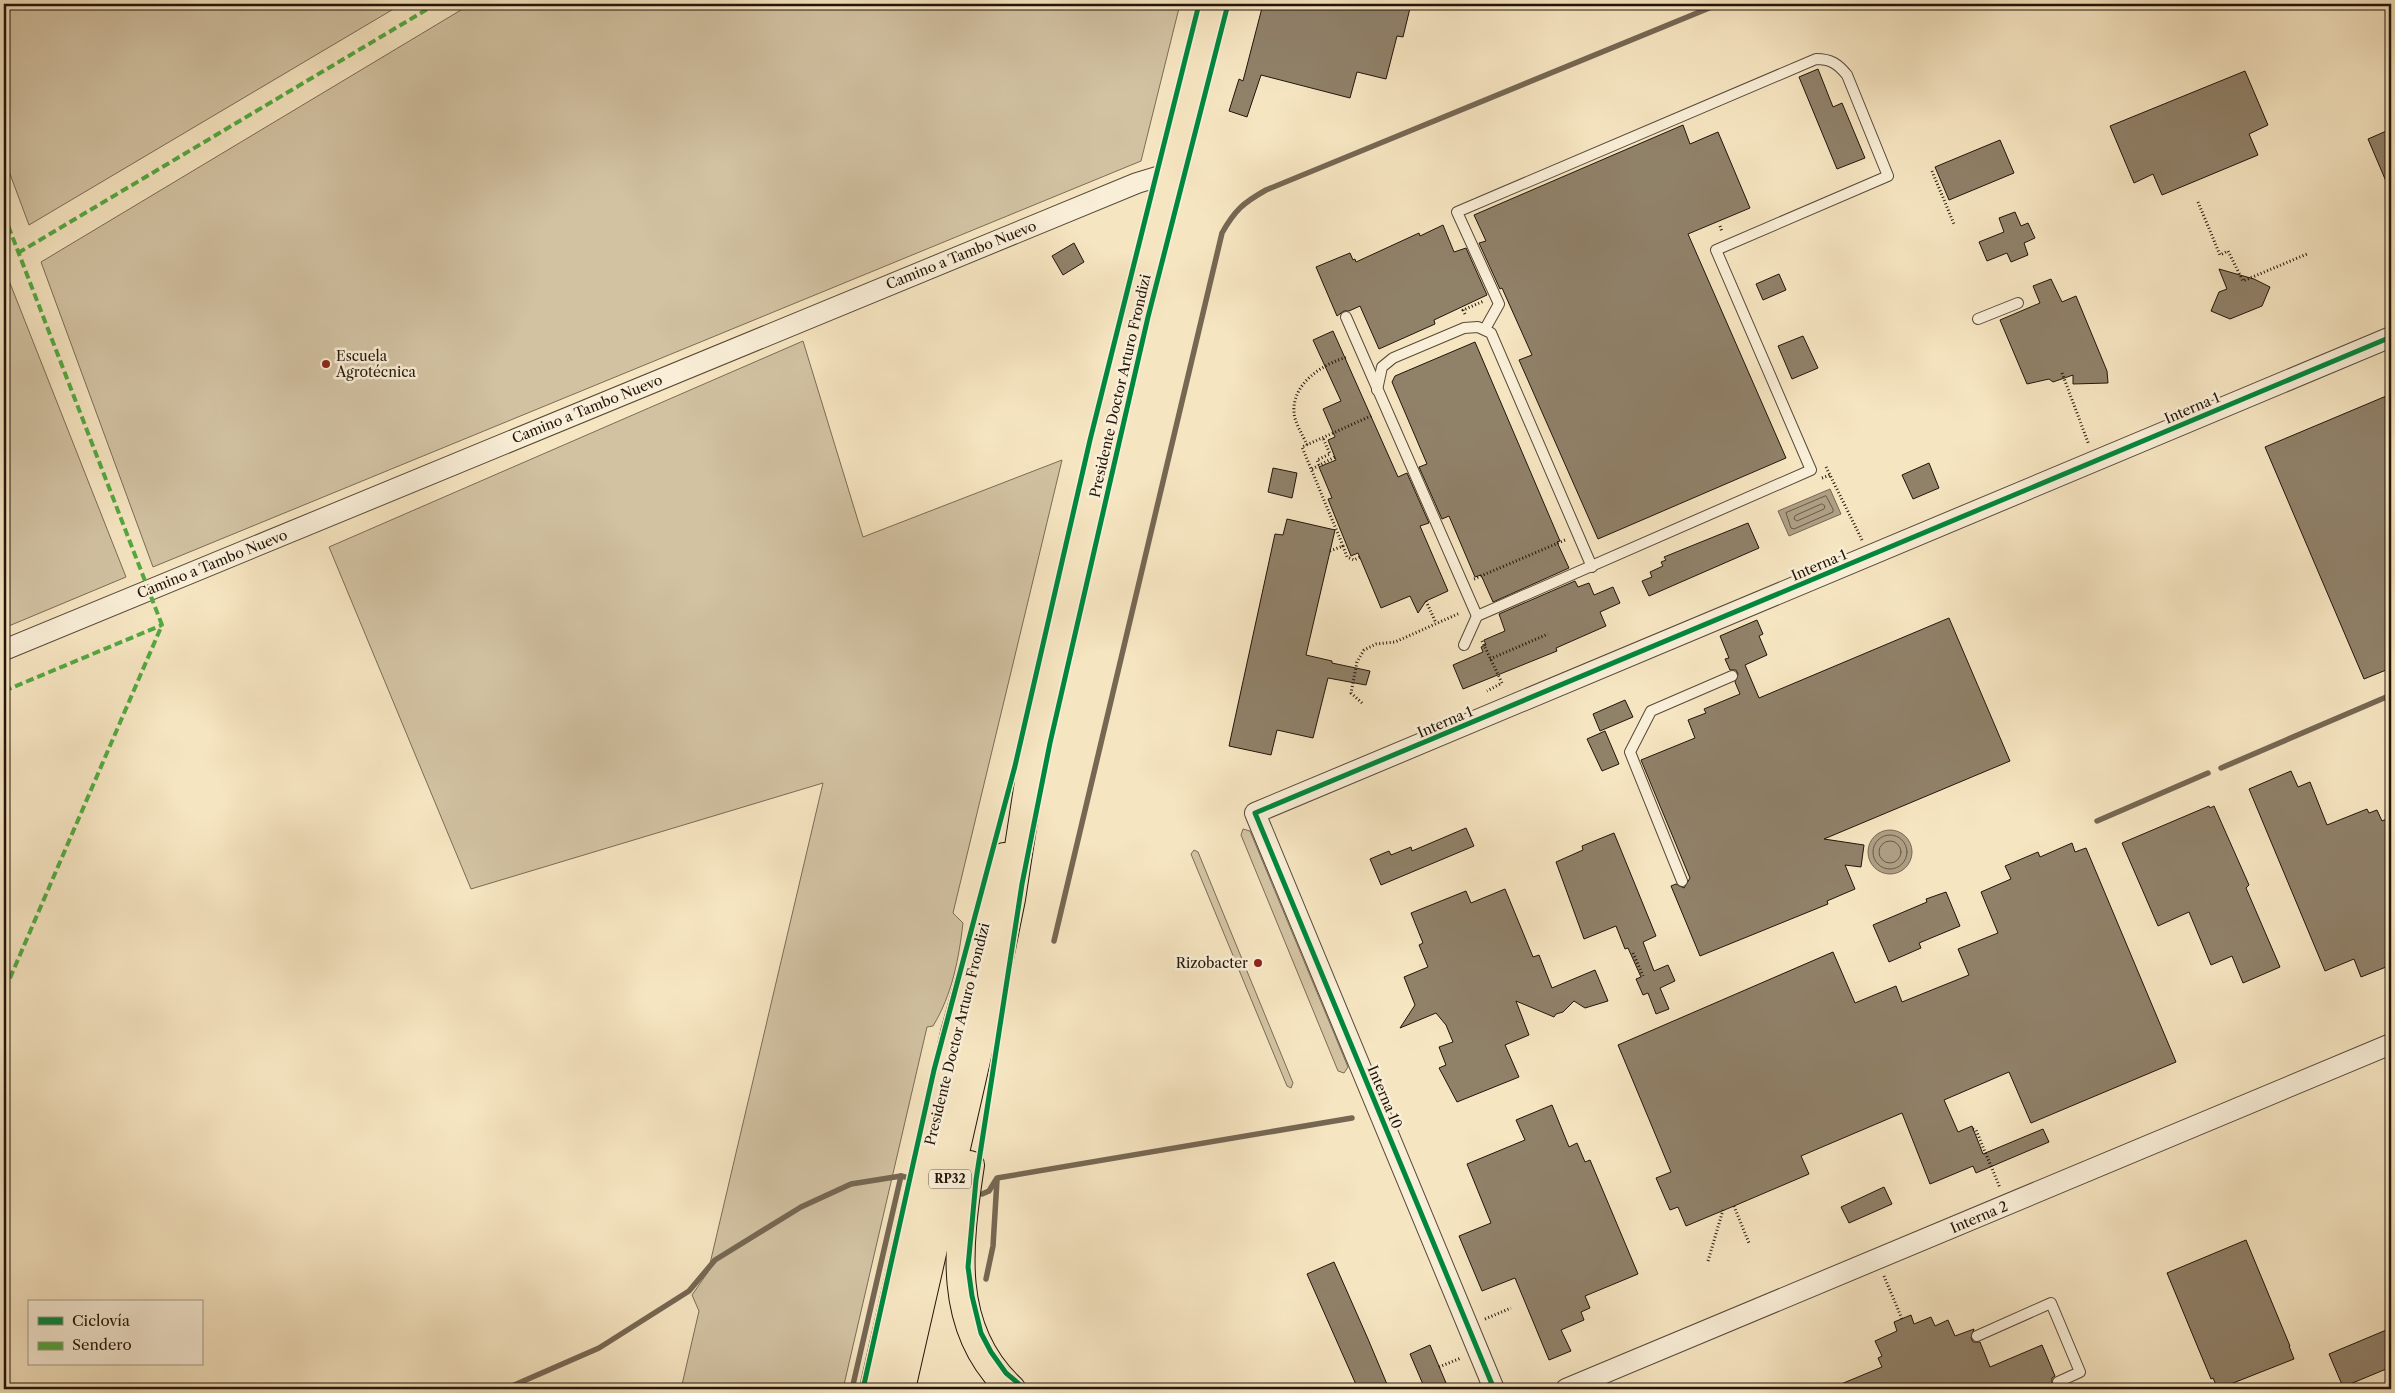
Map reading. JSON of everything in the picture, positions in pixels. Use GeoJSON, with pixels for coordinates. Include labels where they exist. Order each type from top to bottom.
{"type":"FeatureCollection","features":[{"type":"Feature","properties":{"kind":"main road","name":"Presidente Doctor Arturo Frondizi"},"geometry":{"type":"LineString","coordinates":[[874,1389],[946,1075],[992,894],[1031,769],[1170,173],[1214,4]]}},
{"type":"Feature","properties":{"kind":"main road","name":"Presidente Doctor Arturo Frondizi"},"geometry":{"type":"LineString","coordinates":[[901,1389],[997,968],[1011,899],[1031,769]]}},
{"type":"Feature","properties":{"kind":"main road"},"geometry":{"type":"LineString","coordinates":[[997,968],[984,1077],[964,1206],[960,1266],[966,1313],[973,1336],[998,1378],[1010,1389]]}},
{"type":"Feature","properties":{"kind":"main road"},"geometry":{"type":"LineString","coordinates":[[884,1389],[926,1208],[946,1075]]}},
{"type":"Feature","properties":{"kind":"street","name":"Camino a Tambo Nuevo"},"geometry":{"type":"LineString","coordinates":[[4,650],[1128,186],[1170,173]]}},
{"type":"Feature","properties":{"kind":"street","name":"Interna 1"},"geometry":{"type":"LineString","coordinates":[[1255,813],[2391,337]]}},
{"type":"Feature","properties":{"kind":"street","name":"Interna 10"},"geometry":{"type":"LineString","coordinates":[[1255,813],[1494,1389]]}},
{"type":"Feature","properties":{"kind":"street","name":"Interna 2"},"geometry":{"type":"LineString","coordinates":[[1566,1389],[2391,1044]]}},
{"type":"Feature","properties":{"kind":"lane"},"geometry":{"type":"LineString","coordinates":[[1464,645],[1477,616],[1811,470],[1716,250],[1888,176],[1847,75],[1838,64],[1828,59],[1816,58],[1457,212],[1498,304],[1485,329]]}},
{"type":"Feature","properties":{"kind":"lane"},"geometry":{"type":"LineString","coordinates":[[1978,319],[2018,303]]}},
{"type":"Feature","properties":{"kind":"lane"},"geometry":{"type":"LineString","coordinates":[[1346,317],[1477,616]]}},
{"type":"Feature","properties":{"kind":"lane"},"geometry":{"type":"LineString","coordinates":[[1377,390],[1382,367],[1393,358],[1464,328],[1478,326],[1485,329],[1494,338],[1592,567]]}},
{"type":"Feature","properties":{"kind":"lane"},"geometry":{"type":"LineString","coordinates":[[1682,881],[1630,752],[1651,711],[1732,676]]}},
{"type":"Feature","properties":{"kind":"lane"},"geometry":{"type":"LineString","coordinates":[[1977,1336],[2051,1303],[2080,1372],[2058,1382]]}},
{"type":"Feature","properties":{"kind":"path"},"geometry":{"type":"LineString","coordinates":[[1932,171],[1954,224]]}},
{"type":"Feature","properties":{"kind":"path"},"geometry":{"type":"LineString","coordinates":[[2198,202],[2220,255],[2228,251],[2243,281],[2307,254]]}},
{"type":"Feature","properties":{"kind":"path"},"geometry":{"type":"LineString","coordinates":[[1307,445],[1294,412],[1299,388],[1309,378],[1347,356]]}},
{"type":"Feature","properties":{"kind":"path"},"geometry":{"type":"LineString","coordinates":[[2062,373],[2096,461]]}},
{"type":"Feature","properties":{"kind":"path"},"geometry":{"type":"LineString","coordinates":[[1360,557],[1354,560],[1347,557],[1302,447],[1373,415]]}},
{"type":"Feature","properties":{"kind":"path"},"geometry":{"type":"LineString","coordinates":[[1319,465],[1317,460],[1330,454],[1324,438]]}},
{"type":"Feature","properties":{"kind":"path"},"geometry":{"type":"LineString","coordinates":[[1312,469],[1336,457]]}},
{"type":"Feature","properties":{"kind":"path"},"geometry":{"type":"LineString","coordinates":[[1463,584],[1567,539]]}},
{"type":"Feature","properties":{"kind":"path"},"geometry":{"type":"LineString","coordinates":[[1330,551],[1343,546]]}},
{"type":"Feature","properties":{"kind":"path"},"geometry":{"type":"LineString","coordinates":[[1426,601],[1436,623]]}},
{"type":"Feature","properties":{"kind":"path"},"geometry":{"type":"LineString","coordinates":[[1362,703],[1351,693],[1357,662],[1364,650],[1376,644],[1395,642],[1461,612],[1478,641],[1482,641],[1502,683],[1487,691]]}},
{"type":"Feature","properties":{"kind":"path"},"geometry":{"type":"LineString","coordinates":[[1490,659],[1548,634]]}},
{"type":"Feature","properties":{"kind":"path"},"geometry":{"type":"LineString","coordinates":[[1632,953],[1643,976]]}},
{"type":"Feature","properties":{"kind":"path"},"geometry":{"type":"LineString","coordinates":[[1973,1129],[1976,1130],[2008,1204]]}},
{"type":"Feature","properties":{"kind":"path"},"geometry":{"type":"LineString","coordinates":[[1734,1206],[1749,1243]]}},
{"type":"Feature","properties":{"kind":"path"},"geometry":{"type":"LineString","coordinates":[[1708,1261],[1723,1210]]}},
{"type":"Feature","properties":{"kind":"path"},"geometry":{"type":"LineString","coordinates":[[1878,1259],[1902,1319]]}},
{"type":"Feature","properties":{"kind":"path"},"geometry":{"type":"LineString","coordinates":[[1468,1326],[1511,1308]]}},
{"type":"Feature","properties":{"kind":"shaded area"},"geometry":{"type":"Polygon","coordinates":[[[4,4],[402,4],[29,225],[4,158],[4,4]]]}},
{"type":"Feature","properties":{"kind":"shaded area","name":"Escuela Agrotécnica"},"geometry":{"type":"Polygon","coordinates":[[[471,4],[1180,4],[1141,161],[153,567],[41,262],[471,4]]]}},
{"type":"Feature","properties":{"kind":"shaded area"},"geometry":{"type":"Polygon","coordinates":[[[4,268],[126,577],[4,628],[4,268]]]}},
{"type":"Feature","properties":{"kind":"shaded area"},"geometry":{"type":"Polygon","coordinates":[[[803,341],[863,537],[1062,460],[953,913],[963,923],[957,963],[950,989],[940,1014],[933,1026],[927,1027],[843,1389],[681,1389],[699,1311],[692,1295],[708,1272],[823,783],[471,889],[329,547],[803,341]]]}},
{"type":"Feature","properties":{"kind":"shaded area"},"geometry":{"type":"Polygon","coordinates":[[[1243,829],[1250,831],[1348,1067],[1344,1073],[1338,1071],[1241,835],[1243,829]]]}},
{"type":"Feature","properties":{"kind":"shaded area"},"geometry":{"type":"Polygon","coordinates":[[[1194,850],[1198,852],[1293,1083],[1291,1088],[1287,1086],[1191,854],[1194,850]]]}},
{"type":"Feature","properties":{"kind":"water"},"geometry":{"type":"Polygon","coordinates":[[[1830,489],[1841,514],[1789,536],[1778,511],[1830,489]]]}},
{"type":"Feature","properties":{"kind":"water"},"geometry":{"type":"Polygon","coordinates":[[[1894,830],[1906,836],[1911,843],[1911,861],[1906,868],[1899,873],[1886,874],[1878,871],[1871,864],[1868,848],[1871,840],[1878,833],[1894,830]]]}},
{"type":"Feature","properties":{"kind":"building"},"geometry":{"type":"Polygon","coordinates":[[[1263,4],[1411,4],[1403,37],[1397,36],[1386,79],[1357,72],[1350,98],[1261,75],[1247,117],[1229,111],[1239,79],[1243,81],[1263,4]]]}},
{"type":"Feature","properties":{"kind":"building"},"geometry":{"type":"Polygon","coordinates":[[[1818,69],[1833,107],[1842,103],[1865,158],[1837,169],[1799,77],[1818,69]]]}},
{"type":"Feature","properties":{"kind":"building"},"geometry":{"type":"Polygon","coordinates":[[[2245,71],[2268,125],[2249,134],[2258,155],[2162,195],[2153,174],[2134,183],[2110,126],[2245,71]]]}},
{"type":"Feature","properties":{"kind":"building"},"geometry":{"type":"Polygon","coordinates":[[[1683,125],[1690,144],[1718,132],[1750,208],[1688,234],[1786,458],[1598,539],[1519,360],[1532,355],[1502,288],[1500,289],[1479,243],[1486,241],[1474,215],[1683,125]]]}},
{"type":"Feature","properties":{"kind":"building"},"geometry":{"type":"Polygon","coordinates":[[[2391,129],[2391,193],[2368,139],[2391,129]]]}},
{"type":"Feature","properties":{"kind":"building"},"geometry":{"type":"Polygon","coordinates":[[[2000,140],[2014,173],[1949,200],[1935,167],[2000,140]]]}},
{"type":"Feature","properties":{"kind":"building"},"geometry":{"type":"Polygon","coordinates":[[[2015,212],[2021,226],[2028,223],[2035,238],[2024,243],[2028,255],[2011,262],[2007,253],[1987,261],[1979,242],[2004,232],[1999,218],[2015,212]]]}},
{"type":"Feature","properties":{"kind":"building"},"geometry":{"type":"Polygon","coordinates":[[[1443,225],[1454,252],[1466,248],[1487,295],[1434,320],[1435,324],[1379,349],[1360,306],[1344,311],[1337,316],[1316,267],[1350,253],[1356,262],[1419,233],[1420,236],[1443,225]]]}},
{"type":"Feature","properties":{"kind":"building"},"geometry":{"type":"Polygon","coordinates":[[[1074,243],[1084,262],[1063,275],[1052,256],[1074,243]]]}},
{"type":"Feature","properties":{"kind":"building"},"geometry":{"type":"Polygon","coordinates":[[[2219,269],[2254,279],[2270,287],[2262,306],[2230,319],[2211,311],[2219,292],[2227,289],[2219,269]]]}},
{"type":"Feature","properties":{"kind":"building"},"geometry":{"type":"Polygon","coordinates":[[[1779,274],[1786,290],[1763,300],[1756,284],[1779,274]]]}},
{"type":"Feature","properties":{"kind":"building"},"geometry":{"type":"Polygon","coordinates":[[[2051,279],[2062,302],[2076,296],[2107,371],[2108,383],[2073,384],[2073,375],[2053,382],[2049,379],[2027,384],[2000,320],[2040,303],[2033,286],[2051,279]]]}},
{"type":"Feature","properties":{"kind":"building"},"geometry":{"type":"Polygon","coordinates":[[[1333,331],[1398,477],[1407,473],[1429,523],[1420,526],[1448,591],[1426,601],[1418,613],[1410,596],[1381,608],[1358,553],[1351,556],[1328,499],[1332,498],[1319,467],[1336,460],[1328,440],[1335,437],[1323,409],[1341,401],[1313,340],[1333,331]]]}},
{"type":"Feature","properties":{"kind":"building"},"geometry":{"type":"Polygon","coordinates":[[[1803,336],[1818,368],[1792,379],[1778,346],[1803,336]]]}},
{"type":"Feature","properties":{"kind":"building"},"geometry":{"type":"Polygon","coordinates":[[[1475,342],[1560,541],[1557,542],[1569,568],[1493,602],[1481,575],[1475,577],[1449,516],[1442,519],[1419,467],[1427,464],[1392,382],[1395,376],[1475,342]]]}},
{"type":"Feature","properties":{"kind":"building"},"geometry":{"type":"Polygon","coordinates":[[[2391,394],[2391,668],[2364,679],[2265,447],[2391,394]]]}},
{"type":"Feature","properties":{"kind":"building"},"geometry":{"type":"Polygon","coordinates":[[[1929,463],[1939,488],[1913,499],[1902,475],[1929,463]]]}},
{"type":"Feature","properties":{"kind":"building"},"geometry":{"type":"Polygon","coordinates":[[[1273,468],[1297,473],[1292,498],[1268,492],[1273,468]]]}},
{"type":"Feature","properties":{"kind":"building"},"geometry":{"type":"Polygon","coordinates":[[[1287,519],[1335,530],[1306,655],[1370,671],[1366,685],[1328,678],[1313,738],[1277,730],[1271,755],[1229,746],[1275,534],[1283,535],[1287,519]]]}},
{"type":"Feature","properties":{"kind":"building"},"geometry":{"type":"Polygon","coordinates":[[[1748,523],[1759,548],[1649,596],[1642,581],[1652,577],[1650,572],[1663,566],[1661,562],[1666,560],[1664,557],[1748,523]]]}},
{"type":"Feature","properties":{"kind":"building"},"geometry":{"type":"Polygon","coordinates":[[[1575,581],[1578,587],[1589,583],[1594,595],[1613,587],[1620,603],[1600,612],[1606,626],[1556,648],[1557,651],[1463,689],[1453,665],[1483,652],[1481,647],[1486,645],[1484,640],[1505,631],[1499,614],[1575,581]]]}},
{"type":"Feature","properties":{"kind":"building"},"geometry":{"type":"Polygon","coordinates":[[[1949,618],[2010,761],[1824,839],[1864,845],[1861,867],[1845,865],[1855,889],[1827,901],[1828,904],[1700,956],[1671,886],[1676,884],[1684,888],[1690,878],[1641,760],[1695,738],[1688,720],[1706,713],[1704,709],[1740,694],[1735,682],[1738,674],[1736,670],[1730,670],[1725,659],[1729,658],[1720,636],[1757,620],[1763,634],[1759,636],[1767,655],[1745,665],[1759,698],[1949,618]]]}},
{"type":"Feature","properties":{"kind":"building"},"geometry":{"type":"Polygon","coordinates":[[[1625,700],[1633,717],[1600,731],[1593,714],[1625,700]]]}},
{"type":"Feature","properties":{"kind":"building"},"geometry":{"type":"Polygon","coordinates":[[[1605,731],[1619,764],[1602,771],[1587,739],[1605,731]]]}},
{"type":"Feature","properties":{"kind":"building"},"geometry":{"type":"Polygon","coordinates":[[[2291,771],[2298,787],[2310,782],[2327,825],[2367,809],[2369,813],[2377,810],[2382,821],[2391,817],[2391,965],[2361,977],[2354,959],[2325,971],[2249,789],[2291,771]]]}},
{"type":"Feature","properties":{"kind":"building"},"geometry":{"type":"Polygon","coordinates":[[[2209,806],[2210,808],[2214,806],[2249,885],[2246,888],[2280,967],[2243,983],[2232,956],[2211,965],[2189,912],[2158,926],[2122,843],[2209,806]]]}},
{"type":"Feature","properties":{"kind":"building"},"geometry":{"type":"Polygon","coordinates":[[[1466,828],[1474,846],[1381,885],[1370,859],[1389,851],[1391,855],[1411,847],[1412,851],[1466,828]]]}},
{"type":"Feature","properties":{"kind":"building"},"geometry":{"type":"Polygon","coordinates":[[[1614,833],[1656,936],[1643,942],[1654,971],[1668,965],[1675,981],[1660,988],[1669,1009],[1656,1014],[1648,993],[1643,995],[1636,979],[1641,977],[1628,948],[1625,949],[1616,926],[1584,939],[1556,862],[1583,850],[1582,846],[1614,833]]]}},
{"type":"Feature","properties":{"kind":"building"},"geometry":{"type":"Polygon","coordinates":[[[2072,843],[2075,852],[2086,848],[2176,1062],[2031,1123],[2009,1072],[1944,1100],[1958,1132],[1972,1126],[1983,1154],[2043,1129],[2049,1142],[1976,1173],[1973,1166],[1930,1184],[1902,1113],[1801,1156],[1809,1174],[1734,1206],[1686,1226],[1678,1207],[1670,1210],[1656,1178],[1671,1172],[1618,1045],[1833,952],[1855,1003],[1896,986],[1902,1002],[1969,975],[1958,949],[1998,933],[1981,892],[2011,879],[2005,866],[2038,852],[2040,857],[2072,843]]]}},
{"type":"Feature","properties":{"kind":"building"},"geometry":{"type":"Polygon","coordinates":[[[1505,889],[1533,957],[1539,955],[1552,988],[1595,970],[1608,1001],[1585,1008],[1574,1001],[1563,1012],[1556,1014],[1554,1017],[1516,1001],[1529,1035],[1505,1045],[1519,1077],[1457,1102],[1439,1068],[1446,1065],[1439,1047],[1453,1042],[1446,1025],[1436,1013],[1400,1028],[1415,1005],[1404,977],[1428,967],[1419,945],[1423,943],[1411,913],[1466,891],[1471,903],[1505,889]]]}},
{"type":"Feature","properties":{"kind":"building"},"geometry":{"type":"Polygon","coordinates":[[[1946,892],[1960,926],[1919,943],[1921,948],[1889,962],[1873,925],[1927,902],[1926,899],[1946,892]]]}},
{"type":"Feature","properties":{"kind":"building"},"geometry":{"type":"Polygon","coordinates":[[[1552,1105],[1569,1147],[1577,1143],[1585,1162],[1590,1160],[1638,1274],[1585,1296],[1590,1308],[1581,1312],[1584,1320],[1561,1330],[1571,1351],[1549,1360],[1515,1278],[1482,1291],[1459,1236],[1491,1223],[1467,1164],[1525,1140],[1516,1120],[1552,1105]]]}},
{"type":"Feature","properties":{"kind":"building"},"geometry":{"type":"Polygon","coordinates":[[[1884,1187],[1892,1204],[1849,1223],[1841,1207],[1884,1187]]]}},
{"type":"Feature","properties":{"kind":"building"},"geometry":{"type":"Polygon","coordinates":[[[2246,1240],[2294,1359],[2218,1389],[2213,1378],[2211,1379],[2167,1273],[2246,1240]]]}},
{"type":"Feature","properties":{"kind":"building"},"geometry":{"type":"Polygon","coordinates":[[[1334,1262],[1389,1389],[1358,1389],[1307,1274],[1334,1262]]]}},
{"type":"Feature","properties":{"kind":"building"},"geometry":{"type":"Polygon","coordinates":[[[1911,1315],[1914,1324],[1931,1317],[1935,1326],[1948,1320],[1955,1336],[1974,1329],[1971,1338],[1973,1342],[1980,1342],[1990,1367],[2042,1345],[2055,1376],[2052,1378],[2052,1384],[2054,1388],[2061,1389],[1829,1389],[1882,1367],[1878,1358],[1882,1356],[1875,1341],[1897,1331],[1894,1322],[1911,1315]]]}},
{"type":"Feature","properties":{"kind":"building"},"geometry":{"type":"Polygon","coordinates":[[[2391,1328],[2391,1367],[2343,1387],[2329,1354],[2391,1328]]]}},
{"type":"Feature","properties":{"kind":"building"},"geometry":{"type":"Polygon","coordinates":[[[1430,1345],[1446,1383],[1433,1389],[1425,1389],[1410,1354],[1430,1345]]]}},
{"type":"Feature","properties":{"kind":"waterway"},"geometry":{"type":"LineString","coordinates":[[1054,941],[1222,233],[1231,218],[1245,203],[1266,190],[1719,4]]}},
{"type":"Feature","properties":{"kind":"waterway"},"geometry":{"type":"LineString","coordinates":[[2221,768],[2391,695]]}},
{"type":"Feature","properties":{"kind":"waterway"},"geometry":{"type":"LineString","coordinates":[[2097,821],[2208,773]]}},
{"type":"Feature","properties":{"kind":"waterway"},"geometry":{"type":"LineString","coordinates":[[982,1194],[989,1191],[997,1178],[1352,1118]]}},
{"type":"Feature","properties":{"kind":"waterway"},"geometry":{"type":"LineString","coordinates":[[505,1389],[599,1348],[689,1291],[715,1260],[801,1207],[851,1184],[901,1176],[909,1178]]}},
{"type":"Feature","properties":{"kind":"waterway"},"geometry":{"type":"LineString","coordinates":[[852,1389],[901,1176]]}},
{"type":"Feature","properties":{"kind":"waterway"},"geometry":{"type":"LineString","coordinates":[[986,1279],[993,1246],[997,1180]]}},
{"type":"Feature","properties":{"kind":"marked path"},"geometry":{"type":"LineString","coordinates":[[18,253],[436,4]]}},
{"type":"Feature","properties":{"kind":"marked path"},"geometry":{"type":"LineString","coordinates":[[4,215],[162,625],[4,992]]}},
{"type":"Feature","properties":{"kind":"marked path"},"geometry":{"type":"LineString","coordinates":[[4,691],[162,625]]}},
{"type":"Feature","properties":{"kind":"cycle path"},"geometry":{"type":"LineString","coordinates":[[863,1389],[934,1070],[1015,766],[1090,440],[1199,4]]}},
{"type":"Feature","properties":{"kind":"cycle path"},"geometry":{"type":"LineString","coordinates":[[1025,1389],[1006,1373],[991,1352],[981,1333],[972,1296],[968,1267],[976,1180],[1022,884],[1050,743],[1148,317],[1228,4]]}},
{"type":"Feature","properties":{"kind":"cycle path"},"geometry":{"type":"LineString","coordinates":[[1494,1389],[1255,813],[2391,337]]}},
{"type":"Feature","properties":{"kind":"place","name":"Escuela Agrotécnica"},"geometry":{"type":"Point","coordinates":[326,364]}},
{"type":"Feature","properties":{"kind":"place","name":"Rizobacter"},"geometry":{"type":"Point","coordinates":[1258,963]}}]}
